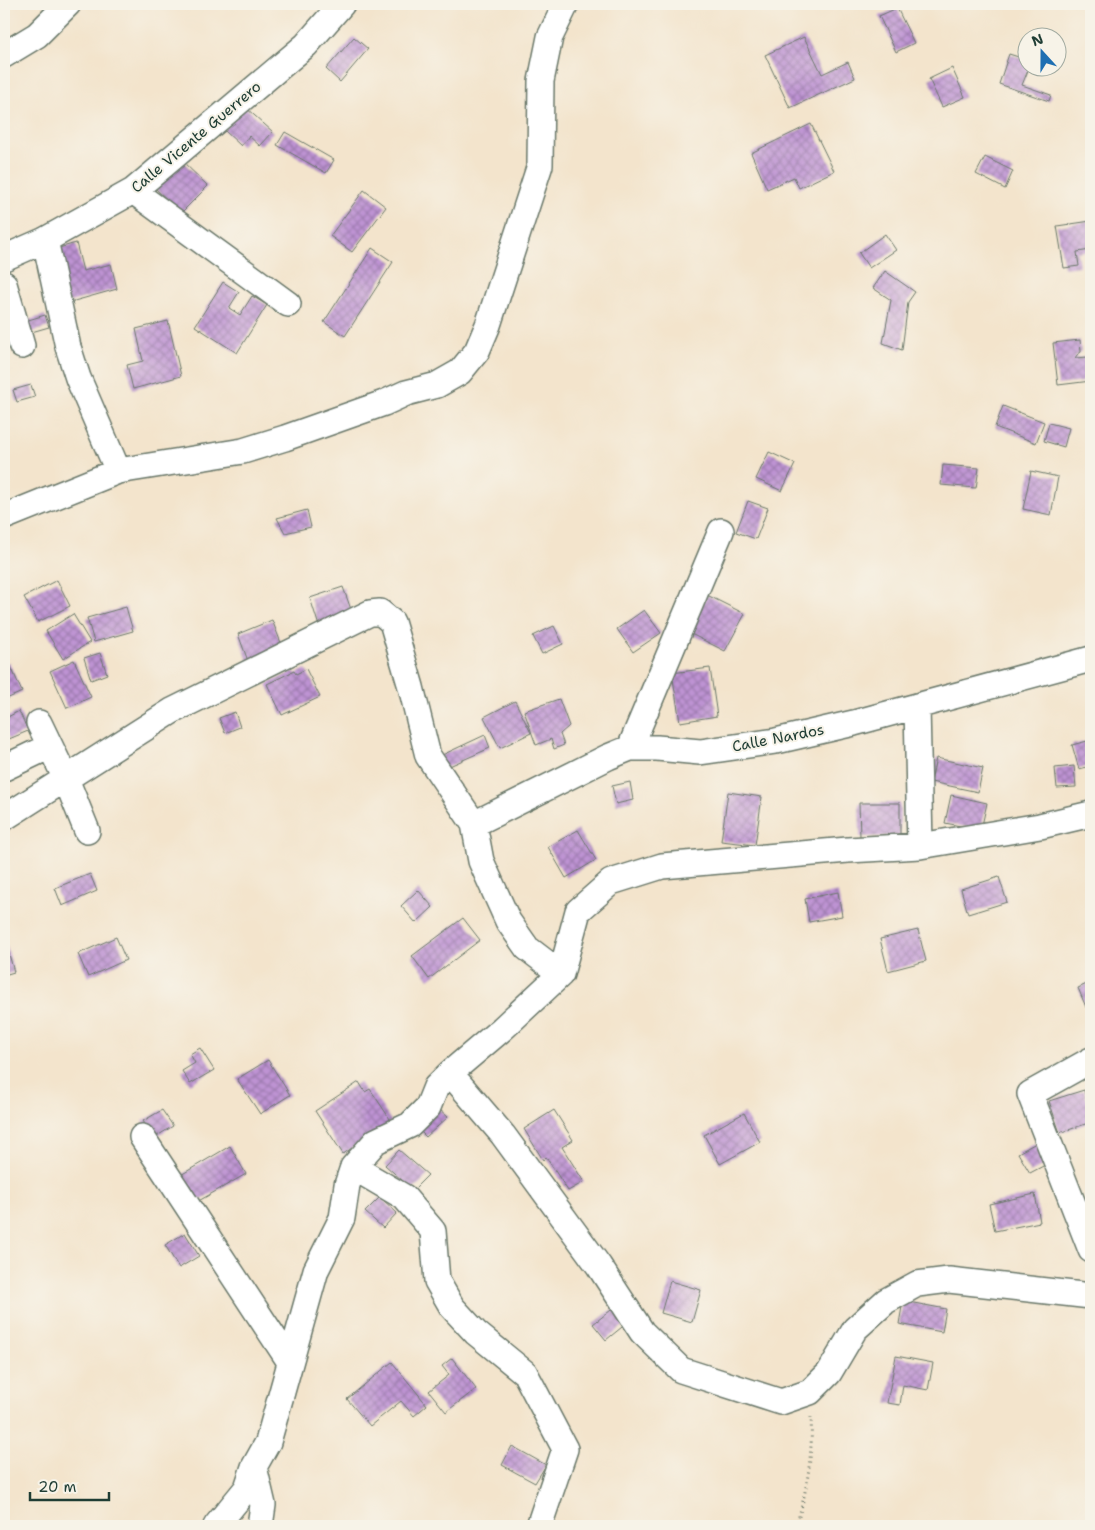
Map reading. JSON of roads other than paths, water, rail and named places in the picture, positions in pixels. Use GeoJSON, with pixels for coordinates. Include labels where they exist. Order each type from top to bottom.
{"type":"FeatureCollection","features":[{"type":"Feature","properties":{"kind":"street"},"geometry":{"type":"LineString","coordinates":[[4,55],[37,35],[68,4]]}},
{"type":"Feature","properties":{"kind":"street","name":"Calle Vicente Guerrero"},"geometry":{"type":"LineString","coordinates":[[4,258],[45,240],[132,191],[306,46],[342,4]]}},
{"type":"Feature","properties":{"kind":"street"},"geometry":{"type":"LineString","coordinates":[[4,517],[118,471],[243,451],[285,438],[384,403],[406,393],[437,385],[460,372],[477,351],[488,325],[540,165],[541,80],[550,37],[566,4]]}},
{"type":"Feature","properties":{"kind":"street"},"geometry":{"type":"LineString","coordinates":[[132,191],[288,304]]}},
{"type":"Feature","properties":{"kind":"street"},"geometry":{"type":"LineString","coordinates":[[45,240],[68,347],[78,378],[118,471]]}},
{"type":"Feature","properties":{"kind":"street"},"geometry":{"type":"LineString","coordinates":[[4,284],[22,346]]}},
{"type":"Feature","properties":{"kind":"street"},"geometry":{"type":"LineString","coordinates":[[630,748],[721,531]]}},
{"type":"Feature","properties":{"kind":"street"},"geometry":{"type":"LineString","coordinates":[[4,818],[172,711],[370,613],[380,612],[392,622],[428,756],[474,824],[481,861],[508,921],[527,948],[561,974]]}},
{"type":"Feature","properties":{"kind":"street","name":"Calle Nardos"},"geometry":{"type":"LineString","coordinates":[[474,824],[608,756],[630,748],[658,748],[700,752],[776,741],[854,723],[1091,659]]}},
{"type":"Feature","properties":{"kind":"street"},"geometry":{"type":"LineString","coordinates":[[917,706],[920,846]]}},
{"type":"Feature","properties":{"kind":"street"},"geometry":{"type":"LineString","coordinates":[[39,724],[66,779],[87,831]]}},
{"type":"Feature","properties":{"kind":"street"},"geometry":{"type":"LineString","coordinates":[[4,768],[50,746]]}},
{"type":"Feature","properties":{"kind":"street"},"geometry":{"type":"LineString","coordinates":[[216,1526],[248,1488],[254,1467],[268,1442],[316,1270],[342,1218],[347,1185],[354,1167],[376,1141],[410,1125],[428,1107],[436,1087],[450,1073],[502,1029],[561,974],[578,911],[611,882],[662,866],[848,850],[920,846],[1040,826],[1091,814]]}},
{"type":"Feature","properties":{"kind":"street"},"geometry":{"type":"LineString","coordinates":[[1091,1060],[1030,1094],[1091,1250]]}},
{"type":"Feature","properties":{"kind":"street"},"geometry":{"type":"LineString","coordinates":[[450,1073],[508,1143],[599,1266],[642,1332],[681,1370],[781,1402],[810,1392],[829,1373],[855,1329],[886,1301],[917,1284],[949,1280],[1091,1296]]}},
{"type":"Feature","properties":{"kind":"street"},"geometry":{"type":"LineString","coordinates":[[142,1137],[290,1362]]}},
{"type":"Feature","properties":{"kind":"street"},"geometry":{"type":"LineString","coordinates":[[354,1167],[404,1197],[433,1231],[437,1281],[452,1307],[476,1333],[525,1373],[547,1415],[564,1449],[540,1526]]}},
{"type":"Feature","properties":{"kind":"street"},"geometry":{"type":"LineString","coordinates":[[254,1467],[263,1506],[260,1526]]}}]}
